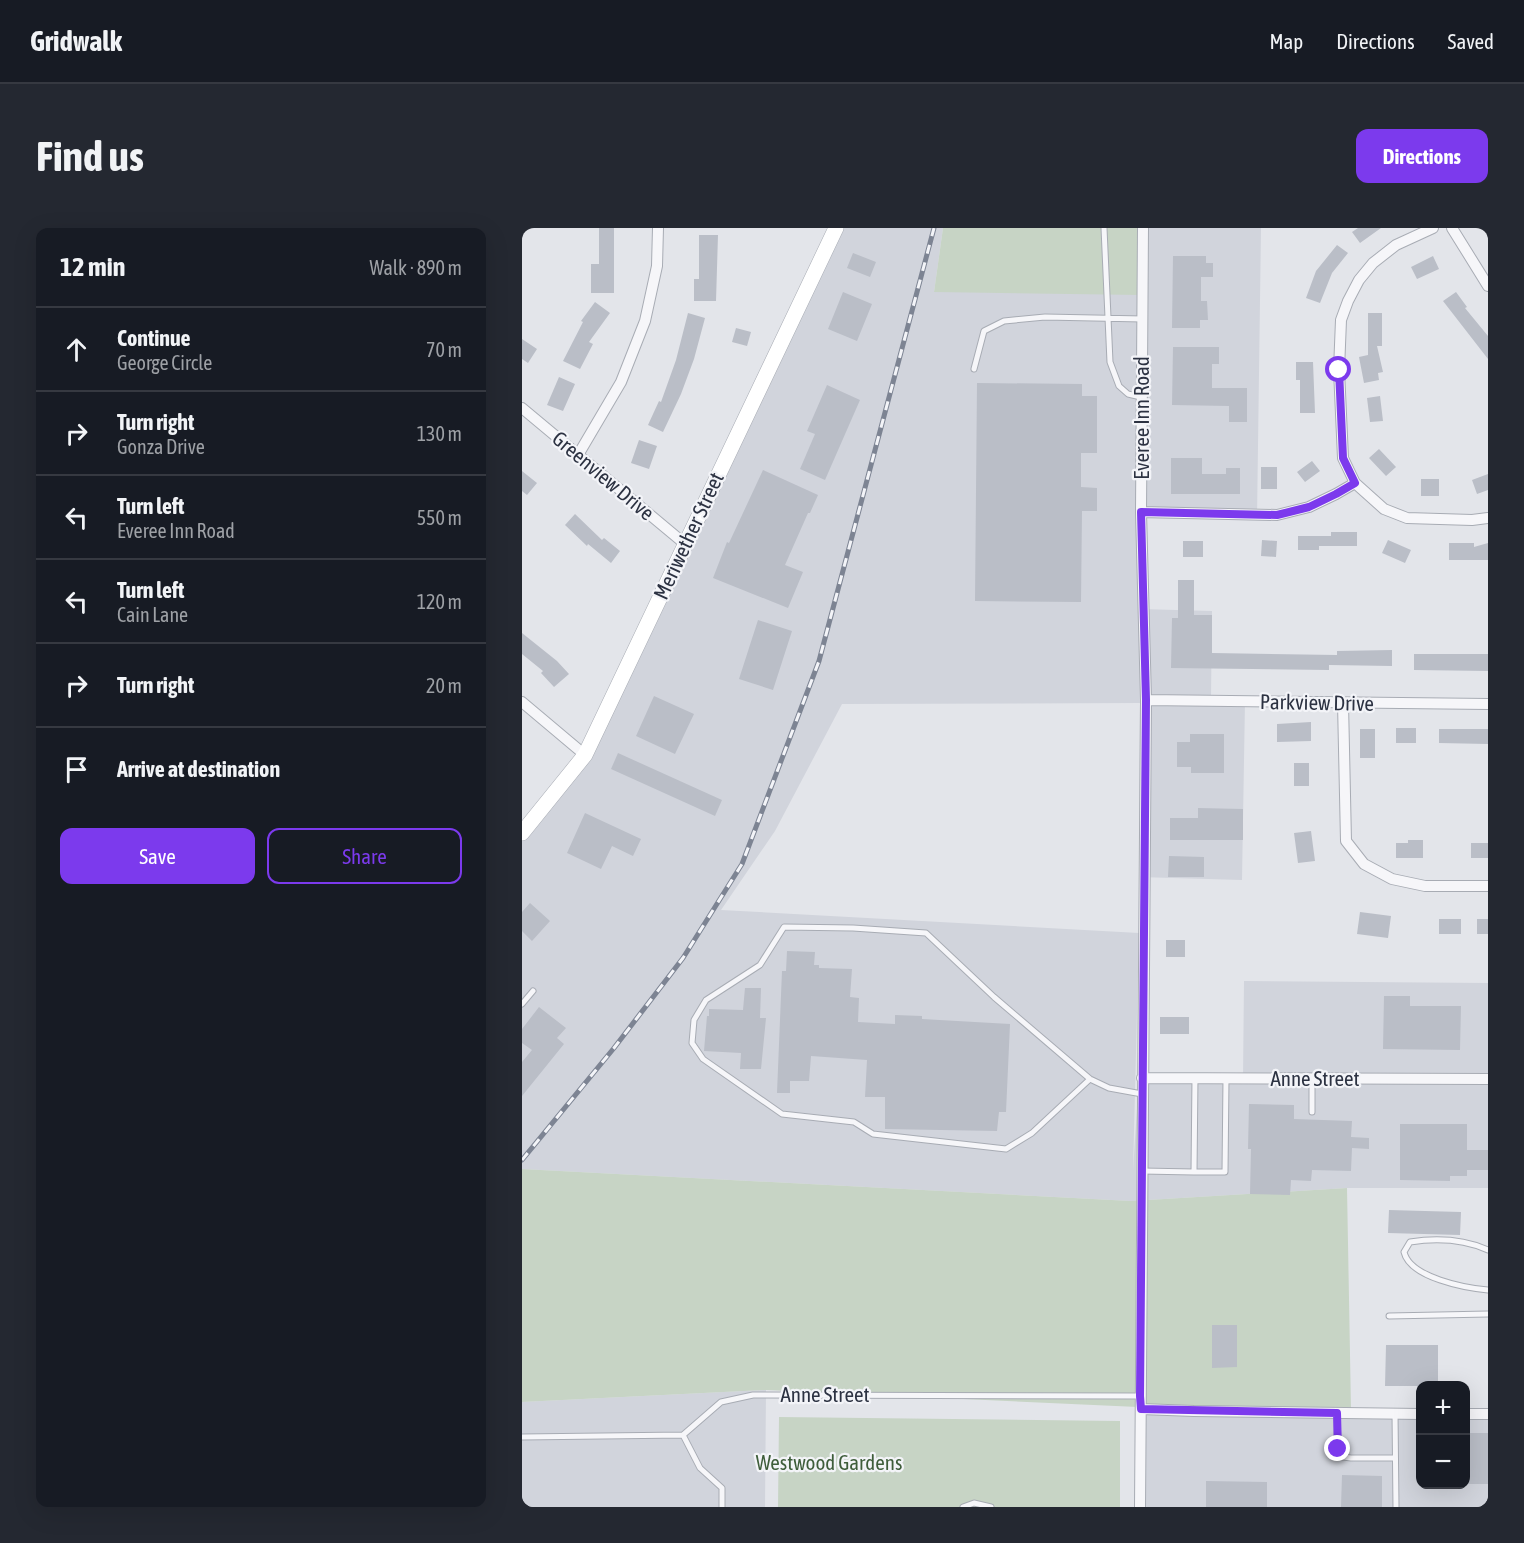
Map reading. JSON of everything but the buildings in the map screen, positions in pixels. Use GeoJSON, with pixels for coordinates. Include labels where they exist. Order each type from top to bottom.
{"type":"FeatureCollection","features":[{"type":"Feature","properties":{"kind":"street"},"geometry":{"type":"LineString","coordinates":[[578,455],[621,382],[645,321],[657,266],[658,228]]}},
{"type":"Feature","properties":{"kind":"street","name":"Meriwether Street"},"geometry":{"type":"LineString","coordinates":[[522,832],[585,755],[836,228]]}},
{"type":"Feature","properties":{"kind":"street","name":"Everee Inn Road"},"geometry":{"type":"LineString","coordinates":[[1140,1507],[1146,700],[1141,512],[1143,228]]}},
{"type":"Feature","properties":{"kind":"street"},"geometry":{"type":"LineString","coordinates":[[1434,228],[1396,245],[1373,263],[1359,280],[1341,320],[1339,370],[1343,458],[1355,483],[1384,510],[1407,518],[1472,520],[1488,518]]}},
{"type":"Feature","properties":{"kind":"street"},"geometry":{"type":"LineString","coordinates":[[1452,228],[1488,286]]}},
{"type":"Feature","properties":{"kind":"street","name":"Greenview Drive"},"geometry":{"type":"LineString","coordinates":[[522,408],[685,544]]}},
{"type":"Feature","properties":{"kind":"street"},"geometry":{"type":"LineString","coordinates":[[1141,512],[1277,515],[1309,507],[1355,483]]}},
{"type":"Feature","properties":{"kind":"street","name":"Parkview Drive"},"geometry":{"type":"LineString","coordinates":[[1146,700],[1488,704]]}},
{"type":"Feature","properties":{"kind":"street"},"geometry":{"type":"LineString","coordinates":[[522,702],[585,755]]}},
{"type":"Feature","properties":{"kind":"street"},"geometry":{"type":"LineString","coordinates":[[1343,703],[1346,841],[1364,864],[1392,879],[1425,886],[1488,886]]}},
{"type":"Feature","properties":{"kind":"street","name":"Anne Street"},"geometry":{"type":"LineString","coordinates":[[1142,1078],[1488,1079]]}},
{"type":"Feature","properties":{"kind":"street"},"geometry":{"type":"LineString","coordinates":[[1141,1409],[1416,1413]]}},
{"type":"Feature","properties":{"kind":"street"},"geometry":{"type":"LineString","coordinates":[[1470,1414],[1488,1414]]}},
{"type":"Feature","properties":{"kind":"lane"},"geometry":{"type":"LineString","coordinates":[[1104,228],[1110,362],[1119,386],[1128,394],[1142,397]]}},
{"type":"Feature","properties":{"kind":"lane"},"geometry":{"type":"LineString","coordinates":[[974,369],[984,331],[1004,321],[1045,317],[1143,319]]}},
{"type":"Feature","properties":{"kind":"lane"},"geometry":{"type":"LineString","coordinates":[[1090,1079],[1032,1133],[1006,1149],[873,1134],[854,1122],[782,1114],[703,1059],[693,1043],[694,1020],[706,1000],[760,966],[784,927],[853,928],[926,933],[994,997],[1090,1079],[1109,1088],[1142,1094]]}},
{"type":"Feature","properties":{"kind":"lane"},"geometry":{"type":"LineString","coordinates":[[522,1004],[533,991]]}},
{"type":"Feature","properties":{"kind":"lane"},"geometry":{"type":"LineString","coordinates":[[1194,1172],[1195,1078]]}},
{"type":"Feature","properties":{"kind":"lane"},"geometry":{"type":"LineString","coordinates":[[1142,1171],[1224,1172],[1226,1078]]}},
{"type":"Feature","properties":{"kind":"lane"},"geometry":{"type":"LineString","coordinates":[[1312,1079],[1312,1112]]}},
{"type":"Feature","properties":{"kind":"lane"},"geometry":{"type":"LineString","coordinates":[[1488,1250],[1459,1241],[1429,1240],[1410,1242],[1404,1252],[1412,1265],[1429,1276],[1470,1288],[1488,1290]]}},
{"type":"Feature","properties":{"kind":"lane"},"geometry":{"type":"LineString","coordinates":[[1389,1316],[1488,1314]]}},
{"type":"Feature","properties":{"kind":"lane","name":"Anne Street"},"geometry":{"type":"LineString","coordinates":[[683,1435],[721,1402],[753,1395],[1140,1396]]}},
{"type":"Feature","properties":{"kind":"lane"},"geometry":{"type":"LineString","coordinates":[[1337,1413],[1338,1444],[1343,1457],[1395,1458]]}},
{"type":"Feature","properties":{"kind":"lane"},"geometry":{"type":"LineString","coordinates":[[1395,1413],[1396,1507]]}},
{"type":"Feature","properties":{"kind":"lane"},"geometry":{"type":"LineString","coordinates":[[522,1437],[683,1435],[700,1468],[722,1488],[722,1507]]}},
{"type":"Feature","properties":{"kind":"lane"},"geometry":{"type":"LineString","coordinates":[[963,1507],[974,1503],[991,1507]]}},
{"type":"Feature","properties":{"kind":"shaded area"},"geometry":{"type":"Polygon","coordinates":[[[833,228],[943,228],[934,292],[1141,228],[1261,228],[1257,519],[1141,518],[1140,609],[1212,611],[1211,698],[1245,701],[1242,880],[1139,877],[1140,703],[842,704],[775,831],[721,910],[1139,933],[1133,1171],[1139,1077],[1243,1079],[1244,981],[1488,983],[1488,1188],[1347,1188],[1131,1201],[522,1169],[522,837],[560,788],[641,637],[833,228]]]}},
{"type":"Feature","properties":{"kind":"shaded area"},"geometry":{"type":"Polygon","coordinates":[[[766,1390],[765,1507],[522,1507],[522,1402],[766,1390]]]}},
{"type":"Feature","properties":{"kind":"shaded area"},"geometry":{"type":"Polygon","coordinates":[[[1138,1407],[1416,1411],[1416,1489],[1470,1489],[1470,1412],[1488,1413],[1488,1507],[1139,1507],[1138,1407]]]}},
{"type":"Feature","properties":{"kind":"green space"},"geometry":{"type":"Polygon","coordinates":[[[943,228],[1141,228],[1141,295],[934,292],[943,228]]]}},
{"type":"Feature","properties":{"kind":"green space"},"geometry":{"type":"Polygon","coordinates":[[[522,1169],[1131,1201],[1347,1188],[1351,1409],[1138,1407],[766,1390],[522,1402],[522,1169]]]}},
{"type":"Feature","properties":{"kind":"green space","name":"Westwood Gardens"},"geometry":{"type":"Polygon","coordinates":[[[779,1417],[1120,1421],[1120,1507],[778,1507],[779,1417]]]}},
{"type":"Feature","properties":{"kind":"railway"},"geometry":{"type":"LineString","coordinates":[[522,1160],[614,1048],[683,958],[742,864],[819,661],[934,228]]}},
{"type":"Feature","properties":{"kind":"route"},"geometry":{"type":"LineString","coordinates":[[1338,1449],[1337,1413],[1194,1412],[1141,1409],[1140,1396],[1146,700],[1141,512],[1277,515],[1309,507],[1355,483],[1343,458],[1339,370]]}}]}
